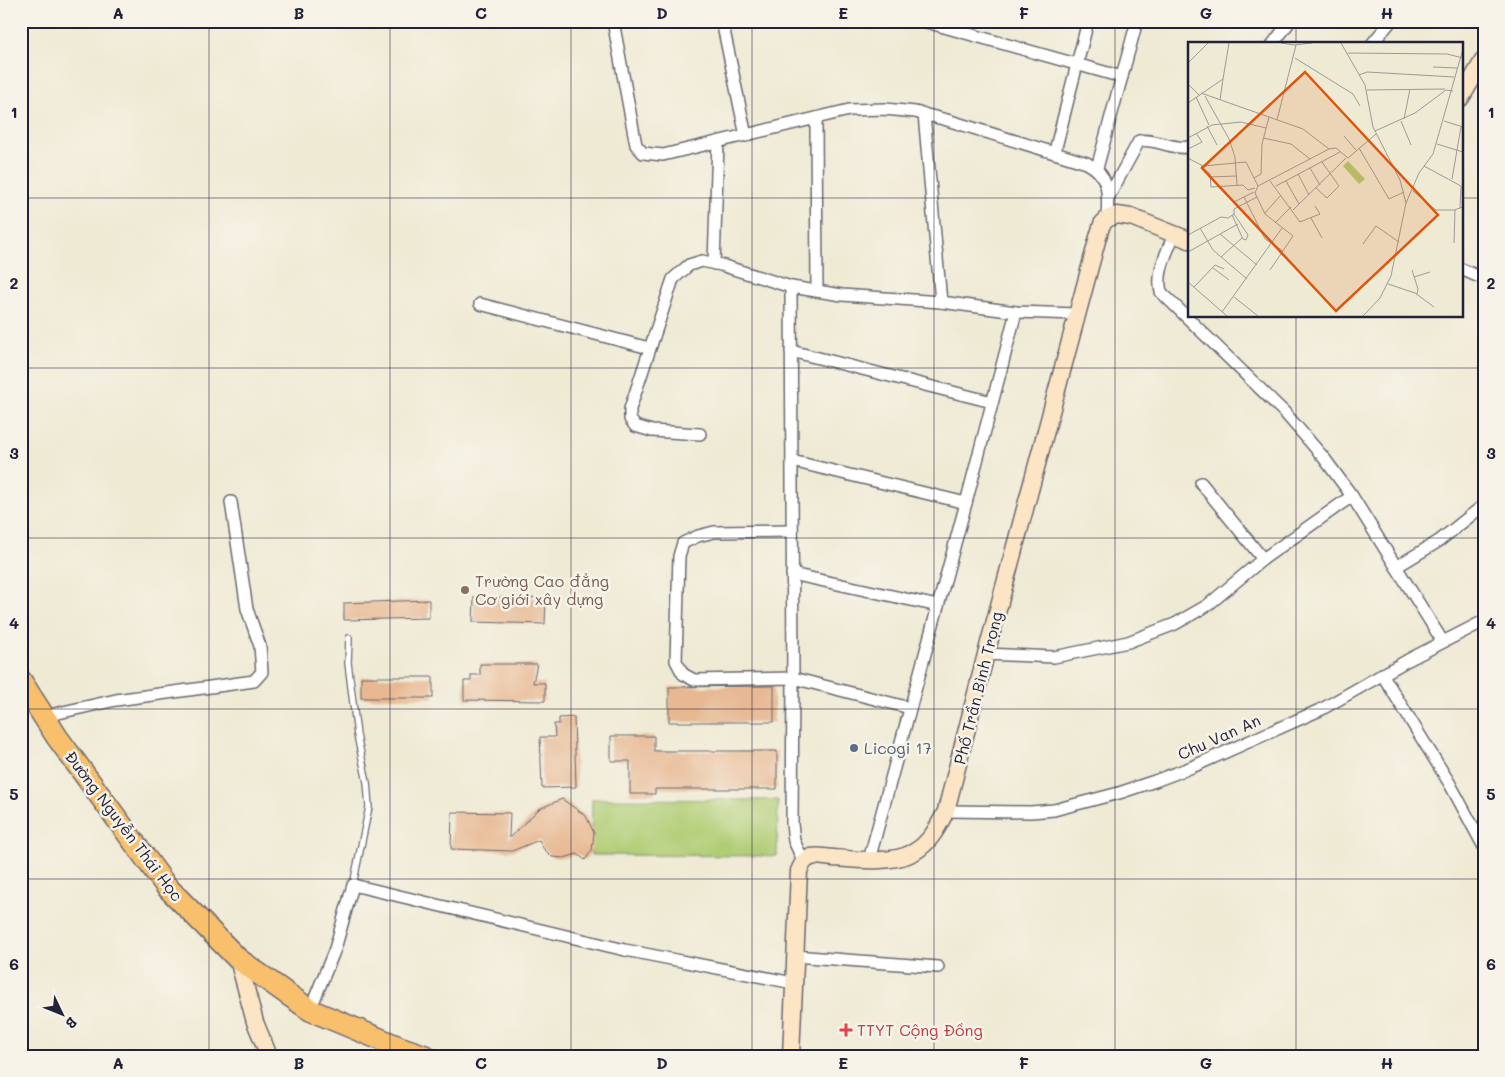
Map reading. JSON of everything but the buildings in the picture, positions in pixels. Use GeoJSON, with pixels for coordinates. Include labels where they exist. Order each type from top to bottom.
{"type":"FeatureCollection","features":[{"type":"Feature","properties":{"kind":"highway","name":"Đường Nguyễn Thái Học"},"geometry":{"type":"LineString","coordinates":[[21,680],[57,737],[166,886],[238,959],[310,1010],[425,1056]]}},
{"type":"Feature","properties":{"kind":"street"},"geometry":{"type":"LineString","coordinates":[[613,21],[636,145],[643,153],[663,155],[849,110],[885,109],[924,114],[1054,152],[1097,168],[1105,179],[1108,198],[1107,219],[1117,214],[1131,217],[1181,237],[1160,273],[1158,283],[1161,292],[1285,414],[1324,458],[1352,496],[1443,642]]}},
{"type":"Feature","properties":{"kind":"street"},"geometry":{"type":"LineString","coordinates":[[722,21],[746,136]]}},
{"type":"Feature","properties":{"kind":"street"},"geometry":{"type":"LineString","coordinates":[[923,21],[1122,77]]}},
{"type":"Feature","properties":{"kind":"street"},"geometry":{"type":"LineString","coordinates":[[1054,152],[1088,21]]}},
{"type":"Feature","properties":{"kind":"street"},"geometry":{"type":"LineString","coordinates":[[1097,168],[1137,21]]}},
{"type":"Feature","properties":{"kind":"street"},"geometry":{"type":"LineString","coordinates":[[1274,42],[1290,21]]}},
{"type":"Feature","properties":{"kind":"street"},"geometry":{"type":"LineString","coordinates":[[1374,42],[1391,21]]}},
{"type":"Feature","properties":{"kind":"street"},"geometry":{"type":"LineString","coordinates":[[1462,96],[1484,59]]}},
{"type":"Feature","properties":{"kind":"street"},"geometry":{"type":"LineString","coordinates":[[924,114],[941,302]]}},
{"type":"Feature","properties":{"kind":"street"},"geometry":{"type":"LineString","coordinates":[[816,118],[817,291]]}},
{"type":"Feature","properties":{"kind":"street"},"geometry":{"type":"LineString","coordinates":[[1108,198],[1139,141],[1146,140],[1182,148],[1188,147]]}},
{"type":"Feature","properties":{"kind":"street"},"geometry":{"type":"LineString","coordinates":[[714,264],[718,142]]}},
{"type":"Feature","properties":{"kind":"street","name":"Phố Trần Bình Trọng"},"geometry":{"type":"LineString","coordinates":[[804,862],[813,856],[869,860],[894,858],[913,853],[926,843],[936,831],[946,811],[1077,314],[1102,224],[1107,219]]}},
{"type":"Feature","properties":{"kind":"street"},"geometry":{"type":"LineString","coordinates":[[700,434],[652,431],[635,426],[630,419],[630,409],[673,279],[689,265],[702,261],[791,287],[842,295],[941,302],[1016,312],[1077,314]]}},
{"type":"Feature","properties":{"kind":"street"},"geometry":{"type":"LineString","coordinates":[[1462,269],[1484,279]]}},
{"type":"Feature","properties":{"kind":"street"},"geometry":{"type":"LineString","coordinates":[[791,287],[792,824],[794,841],[804,862],[799,871],[791,1056]]}},
{"type":"Feature","properties":{"kind":"street"},"geometry":{"type":"LineString","coordinates":[[480,304],[649,348]]}},
{"type":"Feature","properties":{"kind":"street"},"geometry":{"type":"LineString","coordinates":[[869,860],[1016,312]]}},
{"type":"Feature","properties":{"kind":"street"},"geometry":{"type":"LineString","coordinates":[[791,351],[992,402]]}},
{"type":"Feature","properties":{"kind":"street"},"geometry":{"type":"LineString","coordinates":[[792,461],[966,503]]}},
{"type":"Feature","properties":{"kind":"street"},"geometry":{"type":"LineString","coordinates":[[1201,483],[1264,559]]}},
{"type":"Feature","properties":{"kind":"street"},"geometry":{"type":"LineString","coordinates":[[986,654],[1054,657],[1128,642],[1175,624],[1208,605],[1264,559],[1352,496]]}},
{"type":"Feature","properties":{"kind":"street"},"geometry":{"type":"LineString","coordinates":[[45,716],[116,700],[246,683],[254,681],[262,672],[260,646],[247,609],[231,502]]}},
{"type":"Feature","properties":{"kind":"street"},"geometry":{"type":"LineString","coordinates":[[1396,567],[1439,541],[1484,504]]}},
{"type":"Feature","properties":{"kind":"street"},"geometry":{"type":"LineString","coordinates":[[792,531],[714,532],[698,536],[683,543],[679,556],[676,661],[683,674],[694,680],[793,678],[910,708]]}},
{"type":"Feature","properties":{"kind":"street"},"geometry":{"type":"LineString","coordinates":[[792,574],[938,606]]}},
{"type":"Feature","properties":{"kind":"street","name":"Chu Van An"},"geometry":{"type":"LineString","coordinates":[[946,811],[1031,812],[1054,810],[1119,793],[1192,767],[1322,709],[1382,674],[1484,620]]}},
{"type":"Feature","properties":{"kind":"street"},"geometry":{"type":"LineString","coordinates":[[1382,674],[1450,784],[1484,847]]}},
{"type":"Feature","properties":{"kind":"street"},"geometry":{"type":"LineString","coordinates":[[310,1010],[335,948],[353,885],[626,950],[793,984]]}},
{"type":"Feature","properties":{"kind":"street"},"geometry":{"type":"LineString","coordinates":[[794,956],[938,967]]}},
{"type":"Feature","properties":{"kind":"street"},"geometry":{"type":"LineString","coordinates":[[238,959],[255,1022],[269,1056]]}},
{"type":"Feature","properties":{"kind":"lane"},"geometry":{"type":"LineString","coordinates":[[349,638],[348,663],[357,735],[367,782],[369,807],[353,885]]}},
{"type":"Feature","properties":{"kind":"green space"},"geometry":{"type":"Polygon","coordinates":[[[592,799],[778,800],[777,856],[591,855],[592,799]]]}},
{"type":"Feature","properties":{"kind":"place","name":"Trường Cao đẳng Cơ giới xây dựng"},"geometry":{"type":"Point","coordinates":[465,590]}},
{"type":"Feature","properties":{"kind":"place","name":"Licogi 17"},"geometry":{"type":"Point","coordinates":[854,748]}},
{"type":"Feature","properties":{"kind":"place","name":"TTYT Cộng Đồng"},"geometry":{"type":"Point","coordinates":[846,1030]}}]}
